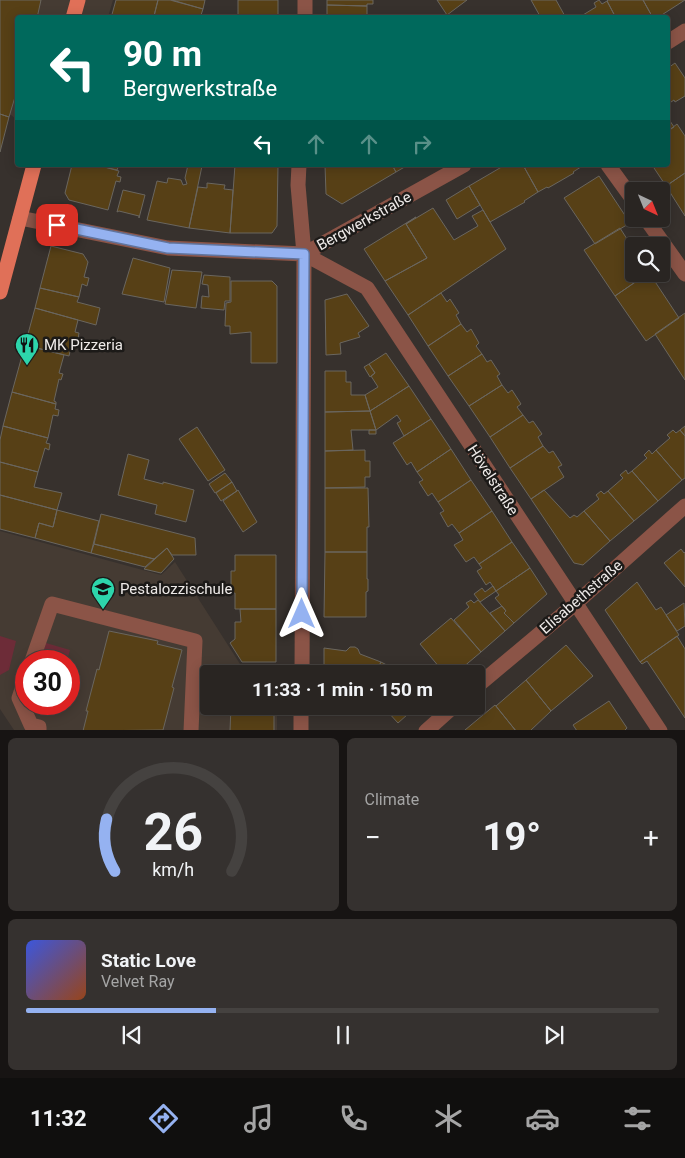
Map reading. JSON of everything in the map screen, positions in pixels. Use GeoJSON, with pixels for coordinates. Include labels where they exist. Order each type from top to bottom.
{"type":"FeatureCollection","features":[{"type":"Feature","properties":{"kind":"main road"},"geometry":{"type":"LineString","coordinates":[[74,15],[78,0]]}},
{"type":"Feature","properties":{"kind":"main road"},"geometry":{"type":"LineString","coordinates":[[0,292],[33,167]]}},
{"type":"Feature","properties":{"kind":"street"},"geometry":{"type":"LineString","coordinates":[[305,0],[305,15]]}},
{"type":"Feature","properties":{"kind":"street"},"geometry":{"type":"LineString","coordinates":[[670,41],[685,31]]}},
{"type":"Feature","properties":{"kind":"street"},"geometry":{"type":"LineString","coordinates":[[299,167],[298,186],[304,254],[302,665]]}},
{"type":"Feature","properties":{"kind":"street","name":"Bergwerkstraße"},"geometry":{"type":"LineString","coordinates":[[20,218],[168,248],[304,254],[460,167]]}},
{"type":"Feature","properties":{"kind":"street"},"geometry":{"type":"LineString","coordinates":[[609,167],[625,189]]}},
{"type":"Feature","properties":{"kind":"street"},"geometry":{"type":"LineString","coordinates":[[652,228],[685,274]]}},
{"type":"Feature","properties":{"kind":"street","name":"Hövelstraße"},"geometry":{"type":"LineString","coordinates":[[304,254],[367,288],[660,730]]}},
{"type":"Feature","properties":{"kind":"street","name":"Elisabethstraße"},"geometry":{"type":"LineString","coordinates":[[485,680],[575,604],[685,506]]}},
{"type":"Feature","properties":{"kind":"street"},"geometry":{"type":"LineString","coordinates":[[36,650],[52,604],[195,641],[191,730]]}},
{"type":"Feature","properties":{"kind":"street"},"geometry":{"type":"LineString","coordinates":[[27,715],[31,725],[39,727],[39,730]]}},
{"type":"Feature","properties":{"kind":"street"},"geometry":{"type":"LineString","coordinates":[[301,715],[301,730]]}},
{"type":"Feature","properties":{"kind":"street"},"geometry":{"type":"LineString","coordinates":[[426,730],[444,715]]}},
{"type":"Feature","properties":{"kind":"shaded area"},"geometry":{"type":"Polygon","coordinates":[[[0,0],[113,0],[109,15],[15,15],[15,118],[11,115],[0,121],[0,0]]]}},
{"type":"Feature","properties":{"kind":"shaded area","name":"Pestalozzischule"},"geometry":{"type":"Polygon","coordinates":[[[0,531],[161,575],[175,562],[240,664],[278,664],[200,665],[200,715],[277,715],[277,730],[14,730],[0,709],[0,531]]]}},
{"type":"Feature","properties":{"kind":"shaded area"},"geometry":{"type":"Polygon","coordinates":[[[0,636],[16,641],[9,670],[0,675],[0,636]]]}},
{"type":"Feature","properties":{"kind":"shaded area"},"geometry":{"type":"Polygon","coordinates":[[[46,643],[70,650],[44,650],[46,643]]]}},
{"type":"Feature","properties":{"kind":"building"},"geometry":{"type":"Polygon","coordinates":[[[0,0],[41,0],[38,15],[15,15],[15,97],[9,117],[0,114],[0,0]]]}},
{"type":"Feature","properties":{"kind":"building"},"geometry":{"type":"Polygon","coordinates":[[[116,0],[158,0],[154,15],[112,15],[116,0]]]}},
{"type":"Feature","properties":{"kind":"building"},"geometry":{"type":"Polygon","coordinates":[[[158,0],[170,0],[203,9],[201,15],[154,15],[158,0]]]}},
{"type":"Feature","properties":{"kind":"building"},"geometry":{"type":"Polygon","coordinates":[[[172,0],[205,0],[203,9],[172,0]]]}},
{"type":"Feature","properties":{"kind":"building"},"geometry":{"type":"Polygon","coordinates":[[[238,0],[278,0],[278,15],[238,15],[238,0]]]}},
{"type":"Feature","properties":{"kind":"building"},"geometry":{"type":"Polygon","coordinates":[[[327,0],[373,0],[373,4],[367,4],[367,6],[327,5],[327,0]]]}},
{"type":"Feature","properties":{"kind":"building"},"geometry":{"type":"Polygon","coordinates":[[[437,0],[467,0],[447,15],[437,0]]]}},
{"type":"Feature","properties":{"kind":"building"},"geometry":{"type":"Polygon","coordinates":[[[531,0],[556,0],[564,15],[539,15],[531,0]]]}},
{"type":"Feature","properties":{"kind":"building"},"geometry":{"type":"Polygon","coordinates":[[[599,0],[602,4],[607,1],[614,15],[583,15],[596,7],[594,3],[599,0]]]}},
{"type":"Feature","properties":{"kind":"building"},"geometry":{"type":"Polygon","coordinates":[[[643,0],[651,15],[614,15],[607,1],[643,0]]]}},
{"type":"Feature","properties":{"kind":"building"},"geometry":{"type":"Polygon","coordinates":[[[643,0],[685,0],[662,15],[651,15],[643,0]]]}},
{"type":"Feature","properties":{"kind":"building"},"geometry":{"type":"Polygon","coordinates":[[[327,5],[367,6],[367,15],[327,15],[327,5]]]}},
{"type":"Feature","properties":{"kind":"building"},"geometry":{"type":"Polygon","coordinates":[[[675,63],[685,78],[685,96],[670,103],[670,67],[675,63]]]}},
{"type":"Feature","properties":{"kind":"building"},"geometry":{"type":"Polygon","coordinates":[[[0,114],[9,117],[0,152],[0,114]]]}},
{"type":"Feature","properties":{"kind":"building"},"geometry":{"type":"Polygon","coordinates":[[[670,121],[674,127],[670,130],[670,121]]]}},
{"type":"Feature","properties":{"kind":"building"},"geometry":{"type":"Polygon","coordinates":[[[677,124],[685,136],[685,173],[670,183],[663,182],[653,167],[670,167],[670,129],[677,124]]]}},
{"type":"Feature","properties":{"kind":"building"},"geometry":{"type":"Polygon","coordinates":[[[72,167],[104,167],[119,171],[117,176],[121,177],[120,182],[116,181],[108,210],[69,200],[65,193],[72,167]]]}},
{"type":"Feature","properties":{"kind":"building"},"geometry":{"type":"Polygon","coordinates":[[[105,167],[118,167],[117,170],[105,167]]]}},
{"type":"Feature","properties":{"kind":"building"},"geometry":{"type":"Polygon","coordinates":[[[188,167],[202,167],[189,228],[147,220],[157,181],[167,183],[168,178],[181,180],[183,185],[187,184],[185,178],[188,167]]]}},
{"type":"Feature","properties":{"kind":"building"},"geometry":{"type":"Polygon","coordinates":[[[235,167],[278,167],[277,226],[272,233],[230,233],[235,167]]]}},
{"type":"Feature","properties":{"kind":"building"},"geometry":{"type":"Polygon","coordinates":[[[325,167],[393,167],[396,172],[342,204],[326,194],[325,167]]]}},
{"type":"Feature","properties":{"kind":"building"},"geometry":{"type":"Polygon","coordinates":[[[393,167],[405,167],[396,172],[393,167]]]}},
{"type":"Feature","properties":{"kind":"building"},"geometry":{"type":"Polygon","coordinates":[[[502,167],[524,167],[538,192],[525,202],[490,222],[469,186],[502,167]]]}},
{"type":"Feature","properties":{"kind":"building"},"geometry":{"type":"Polygon","coordinates":[[[524,167],[581,167],[574,173],[538,192],[524,167]]]}},
{"type":"Feature","properties":{"kind":"building"},"geometry":{"type":"Polygon","coordinates":[[[685,173],[685,216],[670,192],[670,183],[685,173]]]}},
{"type":"Feature","properties":{"kind":"building"},"geometry":{"type":"Polygon","coordinates":[[[599,176],[625,215],[625,226],[595,244],[564,198],[599,176]]]}},
{"type":"Feature","properties":{"kind":"building"},"geometry":{"type":"Polygon","coordinates":[[[207,183],[225,185],[224,189],[233,190],[230,233],[189,228],[198,187],[207,188],[207,183]]]}},
{"type":"Feature","properties":{"kind":"building"},"geometry":{"type":"Polygon","coordinates":[[[469,186],[480,205],[457,219],[446,200],[469,186]]]}},
{"type":"Feature","properties":{"kind":"building"},"geometry":{"type":"Polygon","coordinates":[[[123,190],[145,195],[139,218],[139,216],[117,212],[123,190]]]}},
{"type":"Feature","properties":{"kind":"building"},"geometry":{"type":"Polygon","coordinates":[[[433,208],[454,240],[478,226],[472,216],[483,210],[506,249],[408,315],[385,281],[427,258],[406,224],[433,208]]]}},
{"type":"Feature","properties":{"kind":"building"},"geometry":{"type":"Polygon","coordinates":[[[416,217],[406,224],[427,258],[385,281],[364,249],[416,217]]]}},
{"type":"Feature","properties":{"kind":"building"},"geometry":{"type":"Polygon","coordinates":[[[620,228],[626,237],[625,282],[635,282],[615,296],[584,250],[620,228]]]}},
{"type":"Feature","properties":{"kind":"building"},"geometry":{"type":"Polygon","coordinates":[[[51,246],[83,254],[88,262],[84,277],[89,278],[87,286],[82,284],[79,297],[40,288],[51,246]]]}},
{"type":"Feature","properties":{"kind":"building"},"geometry":{"type":"Polygon","coordinates":[[[133,258],[170,268],[164,302],[122,294],[133,258]]]}},
{"type":"Feature","properties":{"kind":"building"},"geometry":{"type":"Polygon","coordinates":[[[172,270],[202,272],[196,308],[165,304],[172,270]]]}},
{"type":"Feature","properties":{"kind":"building"},"geometry":{"type":"Polygon","coordinates":[[[204,275],[230,277],[230,301],[225,301],[224,310],[201,308],[202,296],[209,297],[208,285],[202,284],[204,275]]]}},
{"type":"Feature","properties":{"kind":"building"},"geometry":{"type":"Polygon","coordinates":[[[231,281],[272,281],[277,286],[277,363],[251,363],[251,332],[230,334],[230,326],[225,326],[226,303],[231,302],[231,281]]]}},
{"type":"Feature","properties":{"kind":"building"},"geometry":{"type":"Polygon","coordinates":[[[635,282],[655,282],[679,318],[646,341],[615,296],[635,282]]]}},
{"type":"Feature","properties":{"kind":"building"},"geometry":{"type":"Polygon","coordinates":[[[40,288],[79,297],[77,302],[100,308],[96,325],[35,308],[40,288]]]}},
{"type":"Feature","properties":{"kind":"building"},"geometry":{"type":"Polygon","coordinates":[[[441,293],[447,302],[450,299],[459,313],[456,315],[461,324],[428,346],[408,315],[441,293]]]}},
{"type":"Feature","properties":{"kind":"building"},"geometry":{"type":"Polygon","coordinates":[[[347,294],[369,326],[358,333],[360,337],[340,343],[341,354],[326,355],[325,300],[347,294]]]}},
{"type":"Feature","properties":{"kind":"building"},"geometry":{"type":"Polygon","coordinates":[[[35,308],[78,320],[75,332],[79,333],[78,339],[73,338],[69,356],[25,345],[35,308]]]}},
{"type":"Feature","properties":{"kind":"building"},"geometry":{"type":"Polygon","coordinates":[[[685,313],[685,380],[655,334],[685,313]]]}},
{"type":"Feature","properties":{"kind":"building"},"geometry":{"type":"Polygon","coordinates":[[[461,324],[467,332],[471,329],[479,343],[476,346],[482,354],[448,376],[428,346],[461,324]]]}},
{"type":"Feature","properties":{"kind":"building"},"geometry":{"type":"Polygon","coordinates":[[[25,345],[64,355],[59,373],[63,374],[61,380],[59,379],[54,401],[56,404],[12,392],[25,345]]]}},
{"type":"Feature","properties":{"kind":"building"},"geometry":{"type":"Polygon","coordinates":[[[386,353],[409,386],[370,411],[365,395],[378,387],[371,376],[375,373],[369,364],[386,353]]]}},
{"type":"Feature","properties":{"kind":"building"},"geometry":{"type":"Polygon","coordinates":[[[482,354],[487,362],[491,360],[500,374],[497,376],[502,385],[469,406],[448,376],[482,354]]]}},
{"type":"Feature","properties":{"kind":"building"},"geometry":{"type":"Polygon","coordinates":[[[369,364],[375,373],[370,377],[364,367],[369,364]]]}},
{"type":"Feature","properties":{"kind":"building"},"geometry":{"type":"Polygon","coordinates":[[[325,371],[346,371],[346,382],[351,382],[351,395],[365,395],[370,411],[325,412],[325,371]]]}},
{"type":"Feature","properties":{"kind":"building"},"geometry":{"type":"Polygon","coordinates":[[[502,385],[508,393],[512,390],[521,404],[517,407],[523,415],[490,437],[469,406],[502,385]]]}},
{"type":"Feature","properties":{"kind":"building"},"geometry":{"type":"Polygon","coordinates":[[[409,386],[431,419],[404,436],[397,423],[401,421],[397,415],[376,430],[370,411],[409,386]]]}},
{"type":"Feature","properties":{"kind":"building"},"geometry":{"type":"Polygon","coordinates":[[[12,392],[56,404],[55,409],[59,410],[58,416],[53,415],[48,438],[3,426],[12,392]]]}},
{"type":"Feature","properties":{"kind":"building"},"geometry":{"type":"Polygon","coordinates":[[[370,411],[376,430],[351,430],[353,450],[325,451],[325,412],[370,411]]]}},
{"type":"Feature","properties":{"kind":"building"},"geometry":{"type":"Polygon","coordinates":[[[523,415],[529,423],[533,421],[542,434],[538,437],[543,446],[510,468],[490,437],[523,415]]]}},
{"type":"Feature","properties":{"kind":"building"},"geometry":{"type":"Polygon","coordinates":[[[431,419],[451,449],[417,472],[411,462],[407,465],[393,443],[431,419]]]}},
{"type":"Feature","properties":{"kind":"building"},"geometry":{"type":"Polygon","coordinates":[[[3,426],[48,438],[46,443],[50,444],[49,450],[45,448],[38,472],[0,462],[0,440],[3,426]]]}},
{"type":"Feature","properties":{"kind":"building"},"geometry":{"type":"Polygon","coordinates":[[[685,426],[685,436],[680,430],[685,426]]]}},
{"type":"Feature","properties":{"kind":"building"},"geometry":{"type":"Polygon","coordinates":[[[197,427],[225,470],[208,481],[179,439],[197,427]]]}},
{"type":"Feature","properties":{"kind":"building"},"geometry":{"type":"Polygon","coordinates":[[[369,430],[376,430],[376,434],[369,434],[369,430]]]}},
{"type":"Feature","properties":{"kind":"building"},"geometry":{"type":"Polygon","coordinates":[[[673,430],[676,433],[680,430],[685,436],[685,478],[682,480],[656,450],[670,438],[667,435],[673,430]]]}},
{"type":"Feature","properties":{"kind":"building"},"geometry":{"type":"Polygon","coordinates":[[[543,446],[549,453],[553,451],[562,465],[558,467],[564,477],[531,499],[510,468],[543,446]]]}},
{"type":"Feature","properties":{"kind":"building"},"geometry":{"type":"Polygon","coordinates":[[[451,449],[471,480],[438,502],[432,493],[428,496],[419,482],[423,480],[417,472],[451,449]]]}},
{"type":"Feature","properties":{"kind":"building"},"geometry":{"type":"Polygon","coordinates":[[[365,450],[365,461],[370,461],[370,477],[365,477],[365,487],[325,488],[325,451],[365,450]]]}},
{"type":"Feature","properties":{"kind":"building"},"geometry":{"type":"Polygon","coordinates":[[[649,450],[652,454],[656,450],[682,480],[658,501],[632,471],[647,458],[644,455],[649,450]]]}},
{"type":"Feature","properties":{"kind":"building"},"geometry":{"type":"Polygon","coordinates":[[[128,454],[149,460],[144,479],[194,490],[186,522],[155,514],[157,505],[118,495],[128,454]]]}},
{"type":"Feature","properties":{"kind":"building"},"geometry":{"type":"Polygon","coordinates":[[[0,462],[38,472],[34,487],[62,493],[57,510],[0,495],[0,462]]]}},
{"type":"Feature","properties":{"kind":"building"},"geometry":{"type":"Polygon","coordinates":[[[626,470],[628,474],[632,471],[658,501],[634,521],[608,491],[623,478],[620,475],[626,470]]]}},
{"type":"Feature","properties":{"kind":"building"},"geometry":{"type":"Polygon","coordinates":[[[225,473],[232,482],[215,493],[209,484],[225,473]]]}},
{"type":"Feature","properties":{"kind":"building"},"geometry":{"type":"Polygon","coordinates":[[[471,480],[492,511],[459,533],[452,524],[448,527],[440,513],[444,511],[438,502],[471,480]]]}},
{"type":"Feature","properties":{"kind":"building"},"geometry":{"type":"Polygon","coordinates":[[[232,482],[237,491],[221,501],[216,493],[232,482]]]}},
{"type":"Feature","properties":{"kind":"building"},"geometry":{"type":"Polygon","coordinates":[[[325,488],[368,488],[369,527],[367,527],[367,552],[325,552],[325,488]]]}},
{"type":"Feature","properties":{"kind":"building"},"geometry":{"type":"Polygon","coordinates":[[[238,490],[257,522],[243,532],[223,501],[238,490]]]}},
{"type":"Feature","properties":{"kind":"building"},"geometry":{"type":"Polygon","coordinates":[[[544,490],[570,518],[574,515],[577,517],[584,511],[610,541],[583,565],[574,563],[531,499],[544,490]]]}},
{"type":"Feature","properties":{"kind":"building"},"geometry":{"type":"Polygon","coordinates":[[[601,491],[604,494],[608,491],[634,521],[610,541],[584,511],[599,499],[596,495],[601,491]]]}},
{"type":"Feature","properties":{"kind":"building"},"geometry":{"type":"Polygon","coordinates":[[[0,495],[57,510],[53,527],[39,523],[35,538],[0,529],[0,495]]]}},
{"type":"Feature","properties":{"kind":"building"},"geometry":{"type":"Polygon","coordinates":[[[57,510],[99,521],[91,553],[35,538],[39,523],[53,527],[57,510]]]}},
{"type":"Feature","properties":{"kind":"building"},"geometry":{"type":"Polygon","coordinates":[[[492,511],[512,542],[479,564],[474,557],[466,562],[454,545],[463,540],[459,533],[492,511]]]}},
{"type":"Feature","properties":{"kind":"building"},"geometry":{"type":"Polygon","coordinates":[[[101,514],[195,538],[196,555],[172,555],[167,548],[154,559],[94,544],[101,514]]]}},
{"type":"Feature","properties":{"kind":"building"},"geometry":{"type":"Polygon","coordinates":[[[512,542],[530,568],[496,591],[490,582],[486,585],[477,571],[482,568],[479,564],[512,542]]]}},
{"type":"Feature","properties":{"kind":"building"},"geometry":{"type":"Polygon","coordinates":[[[94,544],[154,559],[145,567],[91,553],[94,544]]]}},
{"type":"Feature","properties":{"kind":"building"},"geometry":{"type":"Polygon","coordinates":[[[167,548],[174,559],[161,573],[144,569],[167,548]]]}},
{"type":"Feature","properties":{"kind":"building"},"geometry":{"type":"Polygon","coordinates":[[[681,549],[685,552],[685,587],[664,563],[681,549]]]}},
{"type":"Feature","properties":{"kind":"building"},"geometry":{"type":"Polygon","coordinates":[[[325,552],[367,552],[368,591],[366,592],[366,617],[324,617],[325,552]]]}},
{"type":"Feature","properties":{"kind":"building"},"geometry":{"type":"Polygon","coordinates":[[[235,555],[276,555],[276,609],[235,609],[235,593],[231,593],[231,571],[235,571],[235,555]]]}},
{"type":"Feature","properties":{"kind":"building"},"geometry":{"type":"Polygon","coordinates":[[[530,568],[547,594],[514,623],[504,613],[506,611],[495,598],[499,595],[496,591],[530,568]]]}},
{"type":"Feature","properties":{"kind":"building"},"geometry":{"type":"Polygon","coordinates":[[[637,582],[656,610],[661,607],[679,635],[640,662],[605,610],[637,582]]]}},
{"type":"Feature","properties":{"kind":"building"},"geometry":{"type":"Polygon","coordinates":[[[493,586],[496,591],[480,602],[474,594],[482,588],[485,592],[493,586]]]}},
{"type":"Feature","properties":{"kind":"building"},"geometry":{"type":"Polygon","coordinates":[[[471,600],[474,603],[478,600],[505,631],[481,652],[454,620],[469,607],[466,603],[471,600]]]}},
{"type":"Feature","properties":{"kind":"building"},"geometry":{"type":"Polygon","coordinates":[[[684,603],[685,626],[677,631],[666,615],[684,603]]]}},
{"type":"Feature","properties":{"kind":"building"},"geometry":{"type":"Polygon","coordinates":[[[502,606],[506,611],[504,613],[514,623],[505,631],[490,613],[502,606]]]}},
{"type":"Feature","properties":{"kind":"building"},"geometry":{"type":"Polygon","coordinates":[[[240,609],[276,609],[276,662],[242,662],[230,643],[235,639],[235,622],[241,622],[240,609]]]}},
{"type":"Feature","properties":{"kind":"building"},"geometry":{"type":"Polygon","coordinates":[[[451,618],[481,652],[466,665],[438,665],[420,644],[451,618]]]}},
{"type":"Feature","properties":{"kind":"building"},"geometry":{"type":"Polygon","coordinates":[[[109,631],[158,641],[157,644],[182,650],[163,730],[83,730],[97,669],[99,670],[109,631]]]}},
{"type":"Feature","properties":{"kind":"building"},"geometry":{"type":"Polygon","coordinates":[[[677,636],[685,649],[685,718],[647,661],[642,664],[640,662],[677,636]]]}},
{"type":"Feature","properties":{"kind":"building"},"geometry":{"type":"Polygon","coordinates":[[[566,645],[593,676],[551,711],[526,680],[566,645]]]}},
{"type":"Feature","properties":{"kind":"building"},"geometry":{"type":"Polygon","coordinates":[[[350,647],[355,647],[360,654],[381,662],[380,665],[324,665],[324,648],[346,651],[350,647]]]}},
{"type":"Feature","properties":{"kind":"building"},"geometry":{"type":"Polygon","coordinates":[[[526,680],[551,711],[531,730],[515,730],[496,706],[526,680]]]}},
{"type":"Feature","properties":{"kind":"building"},"geometry":{"type":"Polygon","coordinates":[[[609,701],[627,728],[625,730],[576,730],[573,725],[609,701]]]}},
{"type":"Feature","properties":{"kind":"building"},"geometry":{"type":"Polygon","coordinates":[[[495,705],[515,730],[465,730],[495,705]]]}},
{"type":"Feature","properties":{"kind":"building"},"geometry":{"type":"Polygon","coordinates":[[[231,715],[274,715],[274,730],[230,730],[231,715]]]}},
{"type":"Feature","properties":{"kind":"building"},"geometry":{"type":"Polygon","coordinates":[[[391,715],[407,715],[398,723],[391,715]]]}},
{"type":"Feature","properties":{"kind":"place","name":"MK Pizzeria"},"geometry":{"type":"Point","coordinates":[27,366]}},
{"type":"Feature","properties":{"kind":"place","name":"Pestalozzischule"},"geometry":{"type":"Point","coordinates":[103,610]}},
{"type":"Feature","properties":{"kind":"route"},"geometry":{"type":"LineString","coordinates":[[57,225],[168,248],[304,254],[302,614]]}}]}
